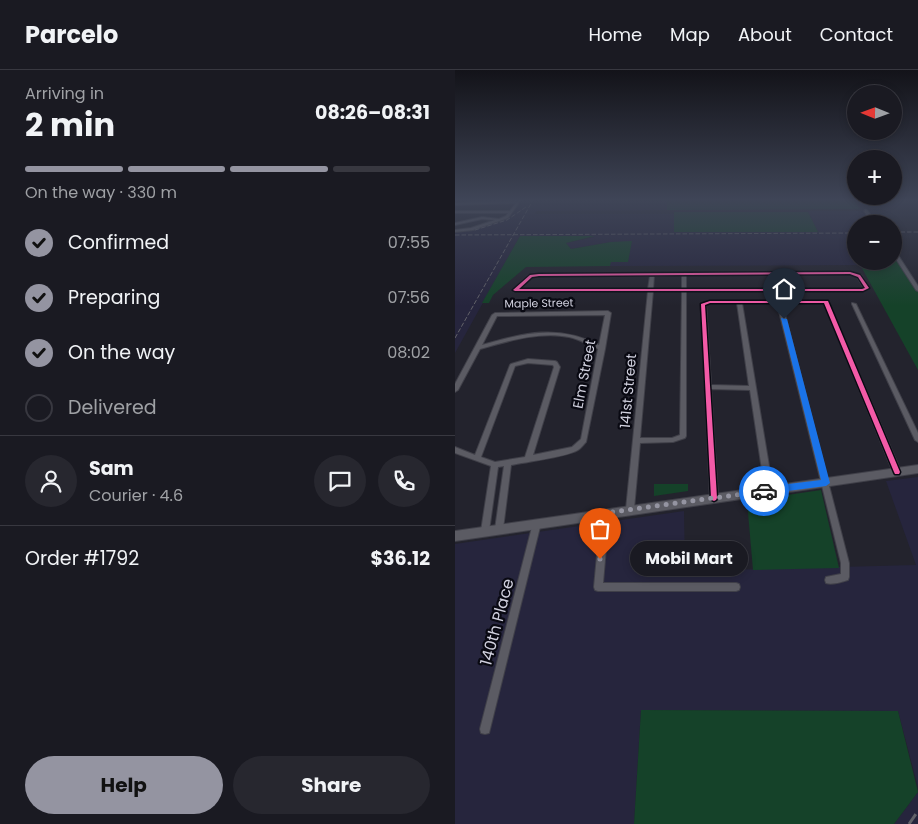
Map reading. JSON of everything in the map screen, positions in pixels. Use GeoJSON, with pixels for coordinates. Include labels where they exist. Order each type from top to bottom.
{"type":"FeatureCollection","features":[{"type":"Feature","properties":{"kind":"main road"},"geometry":{"type":"LineString","coordinates":[[455,536],[630,509],[918,469]]}},
{"type":"Feature","properties":{"kind":"street"},"geometry":{"type":"LineString","coordinates":[[902,265],[918,290]]}},
{"type":"Feature","properties":{"kind":"street"},"geometry":{"type":"LineString","coordinates":[[850,273],[859,276],[867,288],[863,290],[515,290],[531,276],[539,275],[684,274],[850,273]]}},
{"type":"Feature","properties":{"kind":"street","name":"141st Street"},"geometry":{"type":"LineString","coordinates":[[630,509],[652,274]]}},
{"type":"Feature","properties":{"kind":"street"},"geometry":{"type":"LineString","coordinates":[[637,441],[673,440],[683,436],[684,274]]}},
{"type":"Feature","properties":{"kind":"street"},"geometry":{"type":"LineString","coordinates":[[779,301],[845,563],[845,576],[829,580]]}},
{"type":"Feature","properties":{"kind":"street"},"geometry":{"type":"LineString","coordinates":[[714,498],[703,304],[710,302],[823,301],[828,304],[897,472]]}},
{"type":"Feature","properties":{"kind":"street"},"geometry":{"type":"LineString","coordinates":[[739,302],[769,490]]}},
{"type":"Feature","properties":{"kind":"street"},"geometry":{"type":"LineString","coordinates":[[854,304],[918,440]]}},
{"type":"Feature","properties":{"kind":"street","name":"Maple Street"},"geometry":{"type":"LineString","coordinates":[[455,390],[495,315],[608,313]]}},
{"type":"Feature","properties":{"kind":"street","name":"Elm Street"},"geometry":{"type":"LineString","coordinates":[[528,459],[574,449],[584,440],[608,313]]}},
{"type":"Feature","properties":{"kind":"street"},"geometry":{"type":"LineString","coordinates":[[477,348],[521,336],[565,335],[602,349]]}},
{"type":"Feature","properties":{"kind":"street"},"geometry":{"type":"LineString","coordinates":[[455,450],[495,465],[528,459],[557,367],[555,363],[528,361],[513,365],[477,458]]}},
{"type":"Feature","properties":{"kind":"street"},"geometry":{"type":"LineString","coordinates":[[707,387],[752,388]]}},
{"type":"Feature","properties":{"kind":"street"},"geometry":{"type":"LineString","coordinates":[[499,529],[508,463]]}},
{"type":"Feature","properties":{"kind":"street"},"geometry":{"type":"LineString","coordinates":[[485,531],[495,465]]}},
{"type":"Feature","properties":{"kind":"street"},"geometry":{"type":"LineString","coordinates":[[605,513],[598,587],[736,587]]}},
{"type":"Feature","properties":{"kind":"street","name":"140th Place"},"geometry":{"type":"LineString","coordinates":[[485,729],[537,523]]}},
{"type":"Feature","properties":{"kind":"shaded area"},"geometry":{"type":"Polygon","coordinates":[[[455,235],[847,235],[847,265],[610,266],[611,242],[571,249],[566,243],[594,237],[520,236],[455,353],[455,235]]]}},
{"type":"Feature","properties":{"kind":"shaded area"},"geometry":{"type":"Polygon","coordinates":[[[918,477],[918,787],[898,711],[641,710],[634,824],[455,824],[455,544],[684,511],[685,571],[916,565],[886,481],[918,477]]]}},
{"type":"Feature","properties":{"kind":"shaded area"},"geometry":{"type":"Polygon","coordinates":[[[918,792],[918,824],[894,824],[918,792]]]}},
{"type":"Feature","properties":{"kind":"green space"},"geometry":{"type":"Polygon","coordinates":[[[520,236],[595,236],[566,243],[571,249],[611,242],[632,241],[628,262],[611,262],[610,266],[526,267],[493,295],[489,303],[482,303],[520,236]]]}},
{"type":"Feature","properties":{"kind":"green space"},"geometry":{"type":"Polygon","coordinates":[[[902,266],[918,290],[918,370],[863,270],[902,270],[902,266]]]}},
{"type":"Feature","properties":{"kind":"green space"},"geometry":{"type":"Polygon","coordinates":[[[654,484],[688,484],[688,491],[654,496],[654,484]]]}},
{"type":"Feature","properties":{"kind":"green space"},"geometry":{"type":"Polygon","coordinates":[[[821,490],[839,568],[753,570],[747,501],[821,490]]]}},
{"type":"Feature","properties":{"kind":"green space"},"geometry":{"type":"Polygon","coordinates":[[[641,710],[898,711],[918,792],[894,824],[634,824],[641,710]]]}},
{"type":"Feature","properties":{"kind":"railway"},"geometry":{"type":"LineString","coordinates":[[455,338],[513,235]]}},
{"type":"Feature","properties":{"kind":"railway"},"geometry":{"type":"LineString","coordinates":[[909,824],[918,811]]}},
{"type":"Feature","properties":{"kind":"cycle path"},"geometry":{"type":"LineString","coordinates":[[850,273],[859,276],[867,288],[863,290],[515,290],[531,276],[539,275],[850,273]]}},
{"type":"Feature","properties":{"kind":"cycle path"},"geometry":{"type":"LineString","coordinates":[[714,498],[703,304],[710,302],[826,302],[897,472]]}},
{"type":"Feature","properties":{"kind":"way so far"},"geometry":{"type":"LineString","coordinates":[[600,559],[605,513],[764,491]]}},
{"type":"Feature","properties":{"kind":"place","name":"Mobil Mart"},"geometry":{"type":"Point","coordinates":[600,559]}},
{"type":"Feature","properties":{"kind":"route"},"geometry":{"type":"LineString","coordinates":[[764,491],[826,483],[784,319]]}}]}
